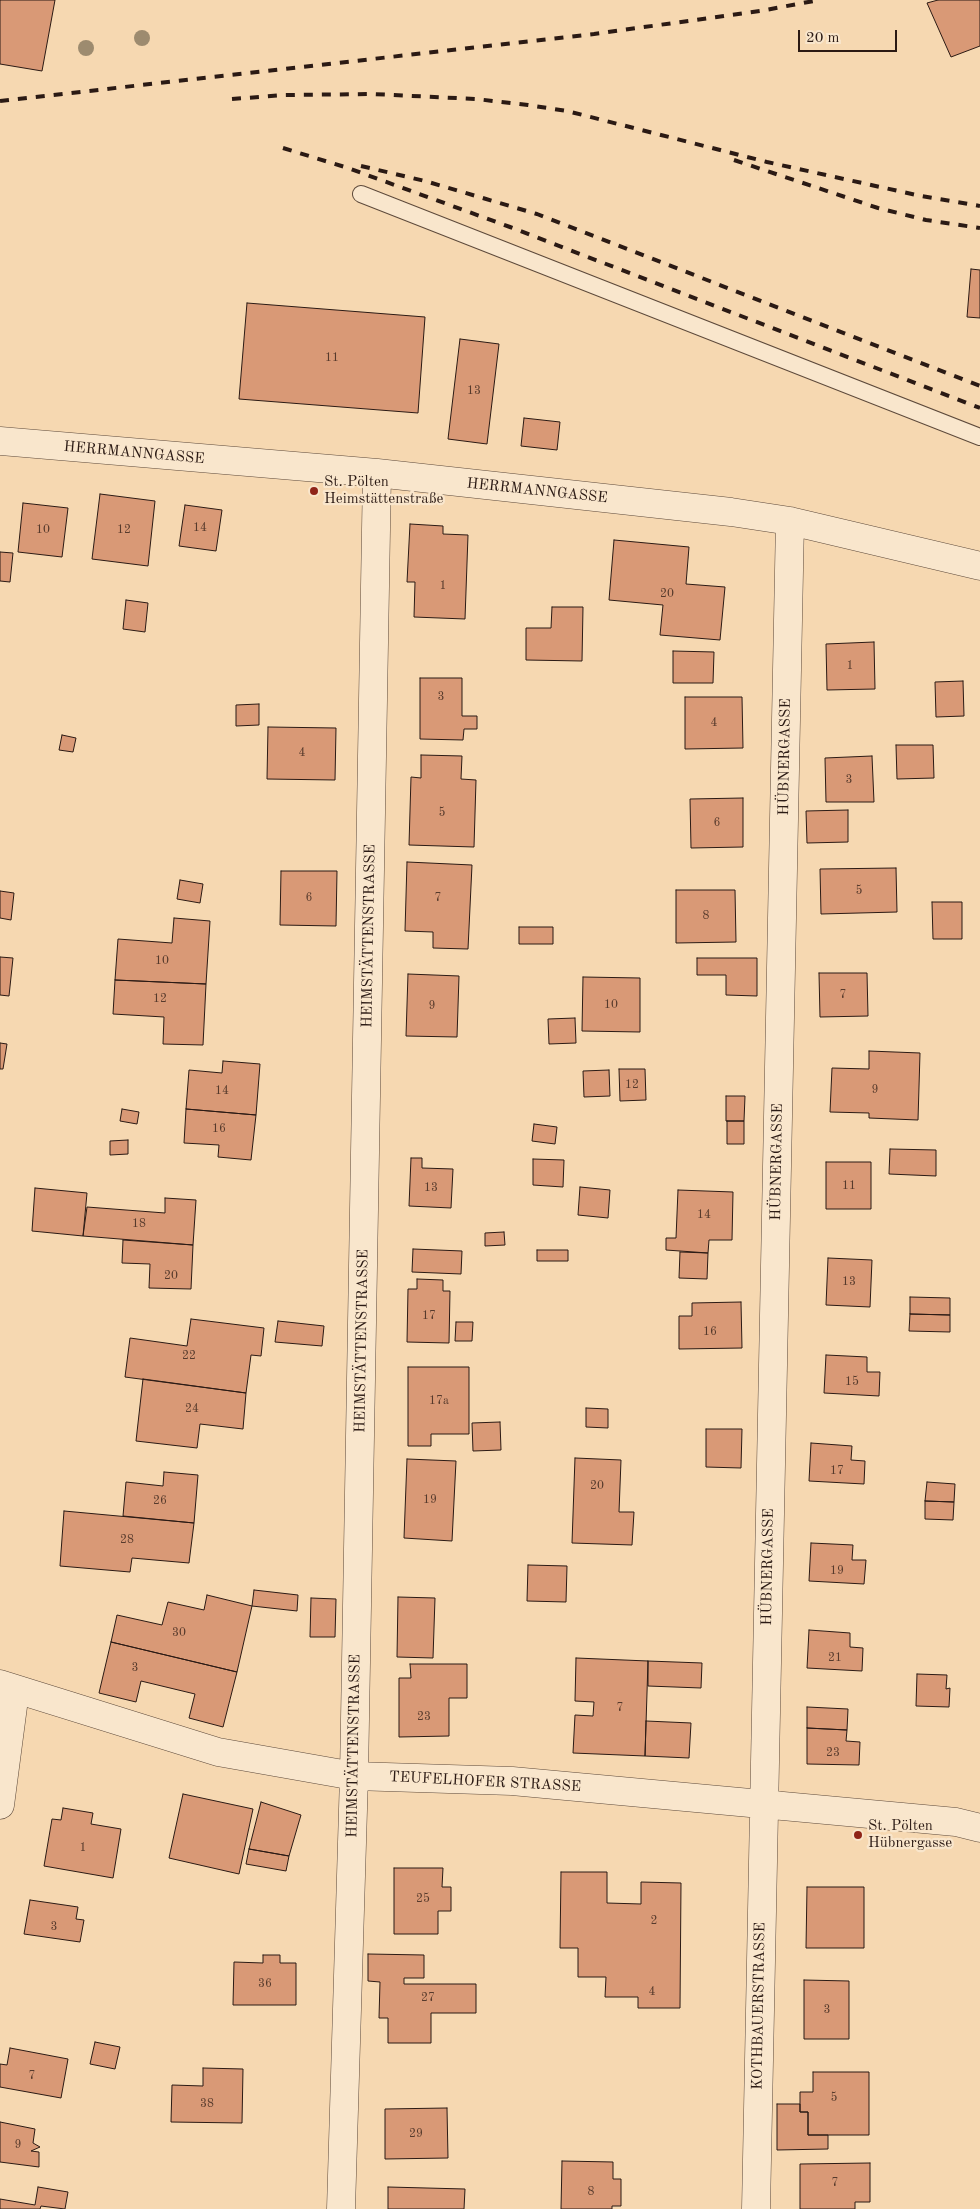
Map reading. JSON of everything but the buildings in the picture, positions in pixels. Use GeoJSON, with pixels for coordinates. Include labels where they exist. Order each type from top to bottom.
{"type":"FeatureCollection","features":[{"type":"Feature","properties":{"kind":"street","name":"HERRMANNGASSE"},"geometry":{"type":"LineString","coordinates":[[0,441],[377,474],[790,521],[980,566]]}},
{"type":"Feature","properties":{"kind":"street","name":"HEIMSTÄTTENSTRASSE"},"geometry":{"type":"LineString","coordinates":[[341,2209],[354,1776],[377,474]]}},
{"type":"Feature","properties":{"kind":"street","name":"HÜBNERGASSE"},"geometry":{"type":"LineString","coordinates":[[763,1803],[790,521]]}},
{"type":"Feature","properties":{"kind":"street","name":"TEUFELHOFER STRASSE"},"geometry":{"type":"LineString","coordinates":[[8,1688],[218,1752],[354,1776],[512,1781],[956,1822],[980,1828]]}},
{"type":"Feature","properties":{"kind":"street"},"geometry":{"type":"LineString","coordinates":[[0,1806],[8,1688]]}},
{"type":"Feature","properties":{"kind":"street","name":"KOTHBAUERSTRASSE"},"geometry":{"type":"LineString","coordinates":[[756,2209],[763,1803]]}},
{"type":"Feature","properties":{"kind":"lane"},"geometry":{"type":"LineString","coordinates":[[361,194],[980,437]]}},
{"type":"Feature","properties":{"kind":"railway"},"geometry":{"type":"LineString","coordinates":[[0,101],[594,34],[760,11],[819,0]]}},
{"type":"Feature","properties":{"kind":"railway"},"geometry":{"type":"LineString","coordinates":[[232,99],[285,95],[373,94],[476,99],[528,105],[567,111],[767,162],[921,196],[980,206]]}},
{"type":"Feature","properties":{"kind":"railway"},"geometry":{"type":"LineString","coordinates":[[283,148],[348,168],[510,227],[980,408]]}},
{"type":"Feature","properties":{"kind":"railway"},"geometry":{"type":"LineString","coordinates":[[734,160],[878,208],[926,220],[980,228]]}},
{"type":"Feature","properties":{"kind":"railway"},"geometry":{"type":"LineString","coordinates":[[361,166],[425,181],[537,214],[980,386]]}},
{"type":"Feature","properties":{"kind":"place","name":"St. Pölten Heimstättenstraße"},"geometry":{"type":"Point","coordinates":[314,491]}},
{"type":"Feature","properties":{"kind":"place","name":"St. Pölten Hübnergasse"},"geometry":{"type":"Point","coordinates":[858,1835]}}]}
